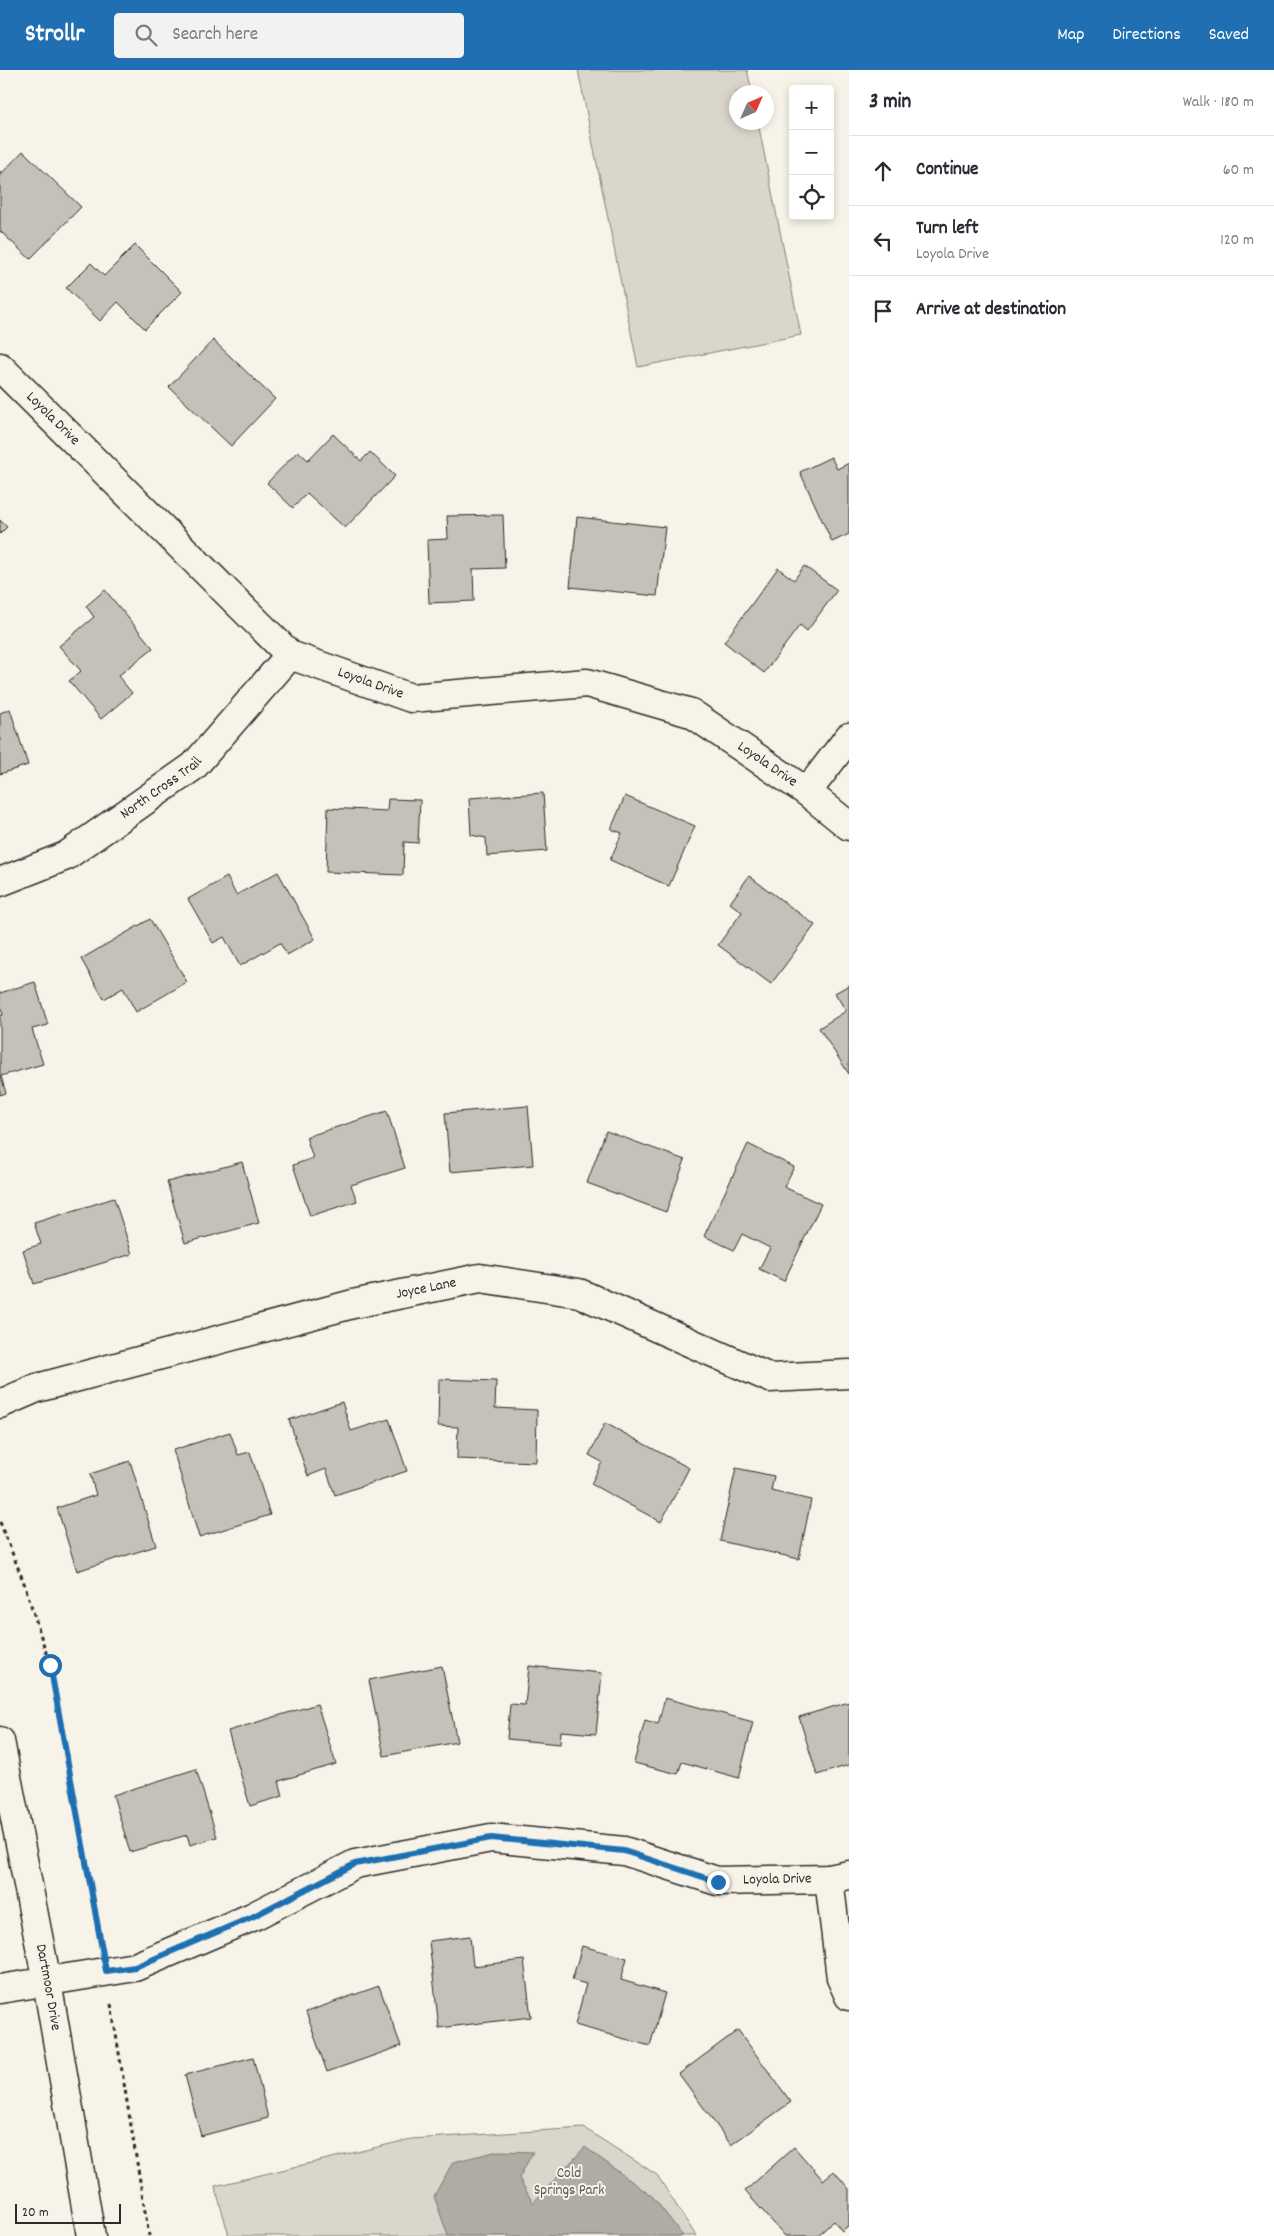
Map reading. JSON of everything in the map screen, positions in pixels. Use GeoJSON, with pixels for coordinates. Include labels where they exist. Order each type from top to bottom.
{"type":"FeatureCollection","features":[{"type":"Feature","properties":{"kind":"street","name":"Loyola Drive"},"geometry":{"type":"LineString","coordinates":[[0,367],[290,655],[411,698],[587,683],[691,713],[807,792],[849,826]]}},
{"type":"Feature","properties":{"kind":"street","name":"North Cross Trail"},"geometry":{"type":"LineString","coordinates":[[0,882],[66,856],[194,766],[290,655]]}},
{"type":"Feature","properties":{"kind":"street"},"geometry":{"type":"LineString","coordinates":[[807,792],[849,736]]}},
{"type":"Feature","properties":{"kind":"street","name":"Joyce Lane"},"geometry":{"type":"LineString","coordinates":[[0,1404],[37,1388],[324,1312],[480,1278],[578,1293],[770,1378],[849,1374]]}},
{"type":"Feature","properties":{"kind":"street","name":"Dartmoor Drive"},"geometry":{"type":"LineString","coordinates":[[0,1741],[47,1982],[91,2236]]}},
{"type":"Feature","properties":{"kind":"street","name":"Loyola Drive"},"geometry":{"type":"LineString","coordinates":[[0,1989],[135,1967],[252,1917],[355,1864],[491,1838],[624,1851],[718,1882],[839,1877]]}},
{"type":"Feature","properties":{"kind":"street"},"geometry":{"type":"LineString","coordinates":[[839,1877],[841,1978],[849,1996]]}},
{"type":"Feature","properties":{"kind":"path"},"geometry":{"type":"LineString","coordinates":[[0,1522],[24,1583],[50,1665],[106,1971],[149,2236]]}},
{"type":"Feature","properties":{"kind":"green space"},"geometry":{"type":"Polygon","coordinates":[[[578,70],[747,70],[750,85],[729,85],[729,130],[759,130],[801,335],[638,367],[578,70]]]}},
{"type":"Feature","properties":{"kind":"green space","name":"Cold Springs Park"},"geometry":{"type":"Polygon","coordinates":[[[584,2128],[657,2175],[696,2236],[229,2236],[215,2186],[411,2139],[584,2128]]]}},
{"type":"Feature","properties":{"kind":"shaded area"},"geometry":{"type":"Polygon","coordinates":[[[585,2147],[653,2197],[683,2236],[448,2236],[434,2196],[453,2162],[498,2151],[533,2152],[519,2178],[533,2203],[585,2147]]]}},
{"type":"Feature","properties":{"kind":"building"},"geometry":{"type":"Polygon","coordinates":[[[23,151],[81,207],[30,259],[0,231],[0,171],[2,173],[23,151]]]}},
{"type":"Feature","properties":{"kind":"building"},"geometry":{"type":"Polygon","coordinates":[[[135,245],[182,292],[145,329],[118,302],[100,321],[66,288],[91,263],[104,276],[135,245]]]}},
{"type":"Feature","properties":{"kind":"building"},"geometry":{"type":"Polygon","coordinates":[[[213,340],[275,399],[231,446],[169,387],[213,340]]]}},
{"type":"Feature","properties":{"kind":"building"},"geometry":{"type":"Polygon","coordinates":[[[333,434],[361,461],[370,452],[395,476],[345,528],[307,493],[293,508],[267,483],[298,451],[308,460],[333,434]]]}},
{"type":"Feature","properties":{"kind":"building"},"geometry":{"type":"Polygon","coordinates":[[[831,457],[837,469],[849,463],[849,534],[832,542],[800,472],[831,457]]]}},
{"type":"Feature","properties":{"kind":"building"},"geometry":{"type":"Polygon","coordinates":[[[503,515],[505,568],[473,569],[474,601],[429,603],[427,540],[448,539],[447,516],[503,515]]]}},
{"type":"Feature","properties":{"kind":"building"},"geometry":{"type":"Polygon","coordinates":[[[577,517],[665,527],[657,596],[570,587],[577,517]]]}},
{"type":"Feature","properties":{"kind":"building"},"geometry":{"type":"Polygon","coordinates":[[[0,520],[7,527],[0,534],[0,520]]]}},
{"type":"Feature","properties":{"kind":"building"},"geometry":{"type":"Polygon","coordinates":[[[804,566],[837,590],[807,631],[800,625],[764,673],[724,642],[778,568],[794,580],[804,566]]]}},
{"type":"Feature","properties":{"kind":"building"},"geometry":{"type":"Polygon","coordinates":[[[105,590],[153,648],[118,676],[132,693],[101,719],[69,681],[81,671],[59,646],[94,617],[86,606],[105,590]]]}},
{"type":"Feature","properties":{"kind":"building"},"geometry":{"type":"Polygon","coordinates":[[[10,709],[28,765],[0,774],[0,713],[10,709]]]}},
{"type":"Feature","properties":{"kind":"building"},"geometry":{"type":"Polygon","coordinates":[[[543,793],[547,851],[487,856],[486,838],[471,835],[469,798],[543,793]]]}},
{"type":"Feature","properties":{"kind":"building"},"geometry":{"type":"Polygon","coordinates":[[[625,796],[695,826],[669,886],[610,860],[622,833],[611,829],[625,796]]]}},
{"type":"Feature","properties":{"kind":"building"},"geometry":{"type":"Polygon","coordinates":[[[388,799],[420,800],[418,843],[404,842],[403,875],[326,872],[328,808],[387,811],[388,799]]]}},
{"type":"Feature","properties":{"kind":"building"},"geometry":{"type":"Polygon","coordinates":[[[278,872],[315,939],[287,955],[280,943],[240,966],[224,937],[213,943],[188,899],[227,877],[236,895],[278,872]]]}},
{"type":"Feature","properties":{"kind":"building"},"geometry":{"type":"Polygon","coordinates":[[[749,876],[815,925],[771,984],[718,945],[742,912],[730,903],[749,876]]]}},
{"type":"Feature","properties":{"kind":"building"},"geometry":{"type":"Polygon","coordinates":[[[150,919],[187,982],[136,1012],[123,988],[104,999],[81,959],[150,919]]]}},
{"type":"Feature","properties":{"kind":"building"},"geometry":{"type":"Polygon","coordinates":[[[35,982],[48,1025],[32,1029],[43,1064],[1,1076],[6,1093],[0,1095],[0,1016],[3,1015],[0,1005],[0,993],[35,982]]]}},
{"type":"Feature","properties":{"kind":"building"},"geometry":{"type":"Polygon","coordinates":[[[849,985],[849,1074],[819,1028],[846,1011],[835,993],[849,985]]]}},
{"type":"Feature","properties":{"kind":"building"},"geometry":{"type":"Polygon","coordinates":[[[528,1106],[533,1165],[450,1172],[445,1113],[528,1106]]]}},
{"type":"Feature","properties":{"kind":"building"},"geometry":{"type":"Polygon","coordinates":[[[387,1111],[405,1168],[351,1185],[357,1201],[310,1216],[293,1165],[313,1158],[306,1137],[387,1111]]]}},
{"type":"Feature","properties":{"kind":"building"},"geometry":{"type":"Polygon","coordinates":[[[606,1131],[685,1160],[666,1212],[587,1183],[606,1131]]]}},
{"type":"Feature","properties":{"kind":"building"},"geometry":{"type":"Polygon","coordinates":[[[748,1144],[794,1167],[784,1187],[821,1204],[784,1281],[759,1269],[770,1248],[742,1234],[734,1250],[704,1236],[748,1144]]]}},
{"type":"Feature","properties":{"kind":"building"},"geometry":{"type":"Polygon","coordinates":[[[242,1162],[259,1223],[185,1243],[167,1182],[242,1162]]]}},
{"type":"Feature","properties":{"kind":"building"},"geometry":{"type":"Polygon","coordinates":[[[114,1198],[132,1254],[34,1284],[23,1250],[41,1244],[34,1223],[114,1198]]]}},
{"type":"Feature","properties":{"kind":"building"},"geometry":{"type":"Polygon","coordinates":[[[439,1379],[496,1381],[495,1408],[537,1410],[536,1462],[457,1459],[458,1427],[438,1426],[439,1379]]]}},
{"type":"Feature","properties":{"kind":"building"},"geometry":{"type":"Polygon","coordinates":[[[342,1402],[351,1431],[389,1419],[407,1471],[335,1495],[326,1469],[308,1476],[289,1420],[342,1402]]]}},
{"type":"Feature","properties":{"kind":"building"},"geometry":{"type":"Polygon","coordinates":[[[605,1423],[689,1468],[661,1522],[591,1484],[602,1462],[589,1455],[605,1423]]]}},
{"type":"Feature","properties":{"kind":"building"},"geometry":{"type":"Polygon","coordinates":[[[230,1432],[238,1455],[250,1452],[270,1515],[199,1537],[173,1450],[230,1432]]]}},
{"type":"Feature","properties":{"kind":"building"},"geometry":{"type":"Polygon","coordinates":[[[130,1461],[156,1546],[77,1571],[57,1508],[96,1495],[90,1474],[130,1461]]]}},
{"type":"Feature","properties":{"kind":"building"},"geometry":{"type":"Polygon","coordinates":[[[736,1468],[774,1476],[771,1491],[811,1500],[799,1559],[720,1541],[736,1468]]]}},
{"type":"Feature","properties":{"kind":"building"},"geometry":{"type":"Polygon","coordinates":[[[442,1666],[457,1742],[384,1756],[369,1680],[442,1666]]]}},
{"type":"Feature","properties":{"kind":"building"},"geometry":{"type":"Polygon","coordinates":[[[529,1666],[602,1673],[596,1734],[561,1731],[560,1744],[507,1739],[510,1704],[525,1705],[529,1666]]]}},
{"type":"Feature","properties":{"kind":"building"},"geometry":{"type":"Polygon","coordinates":[[[665,1698],[753,1722],[739,1778],[682,1762],[678,1774],[634,1763],[645,1720],[658,1724],[665,1698]]]}},
{"type":"Feature","properties":{"kind":"building"},"geometry":{"type":"Polygon","coordinates":[[[849,1702],[849,1765],[817,1775],[799,1717],[849,1702]]]}},
{"type":"Feature","properties":{"kind":"building"},"geometry":{"type":"Polygon","coordinates":[[[317,1704],[336,1764],[279,1781],[283,1796],[250,1806],[228,1731],[317,1704]]]}},
{"type":"Feature","properties":{"kind":"building"},"geometry":{"type":"Polygon","coordinates":[[[196,1769],[217,1837],[190,1845],[187,1835],[130,1852],[113,1795],[196,1769]]]}},
{"type":"Feature","properties":{"kind":"building"},"geometry":{"type":"Polygon","coordinates":[[[470,1936],[473,1966],[524,1960],[531,2017],[439,2028],[429,1941],[470,1936]]]}},
{"type":"Feature","properties":{"kind":"building"},"geometry":{"type":"Polygon","coordinates":[[[582,1946],[627,1958],[621,1980],[665,1993],[650,2046],[575,2025],[586,1984],[572,1980],[582,1946]]]}},
{"type":"Feature","properties":{"kind":"building"},"geometry":{"type":"Polygon","coordinates":[[[379,1986],[401,2046],[327,2072],[306,2012],[379,1986]]]}},
{"type":"Feature","properties":{"kind":"building"},"geometry":{"type":"Polygon","coordinates":[[[738,2030],[791,2102],[731,2145],[679,2074],[738,2030]]]}},
{"type":"Feature","properties":{"kind":"building"},"geometry":{"type":"Polygon","coordinates":[[[253,2057],[268,2118],[201,2136],[185,2075],[253,2057]]]}},
{"type":"Feature","properties":{"kind":"building"},"geometry":{"type":"Polygon","coordinates":[[[794,2147],[823,2180],[834,2171],[849,2189],[849,2225],[842,2231],[834,2221],[817,2236],[785,2236],[745,2191],[794,2147]]]}},
{"type":"Feature","properties":{"kind":"route"},"geometry":{"type":"LineString","coordinates":[[50,1665],[106,1971],[135,1967],[252,1917],[355,1864],[491,1838],[624,1851],[718,1882]]}}]}
